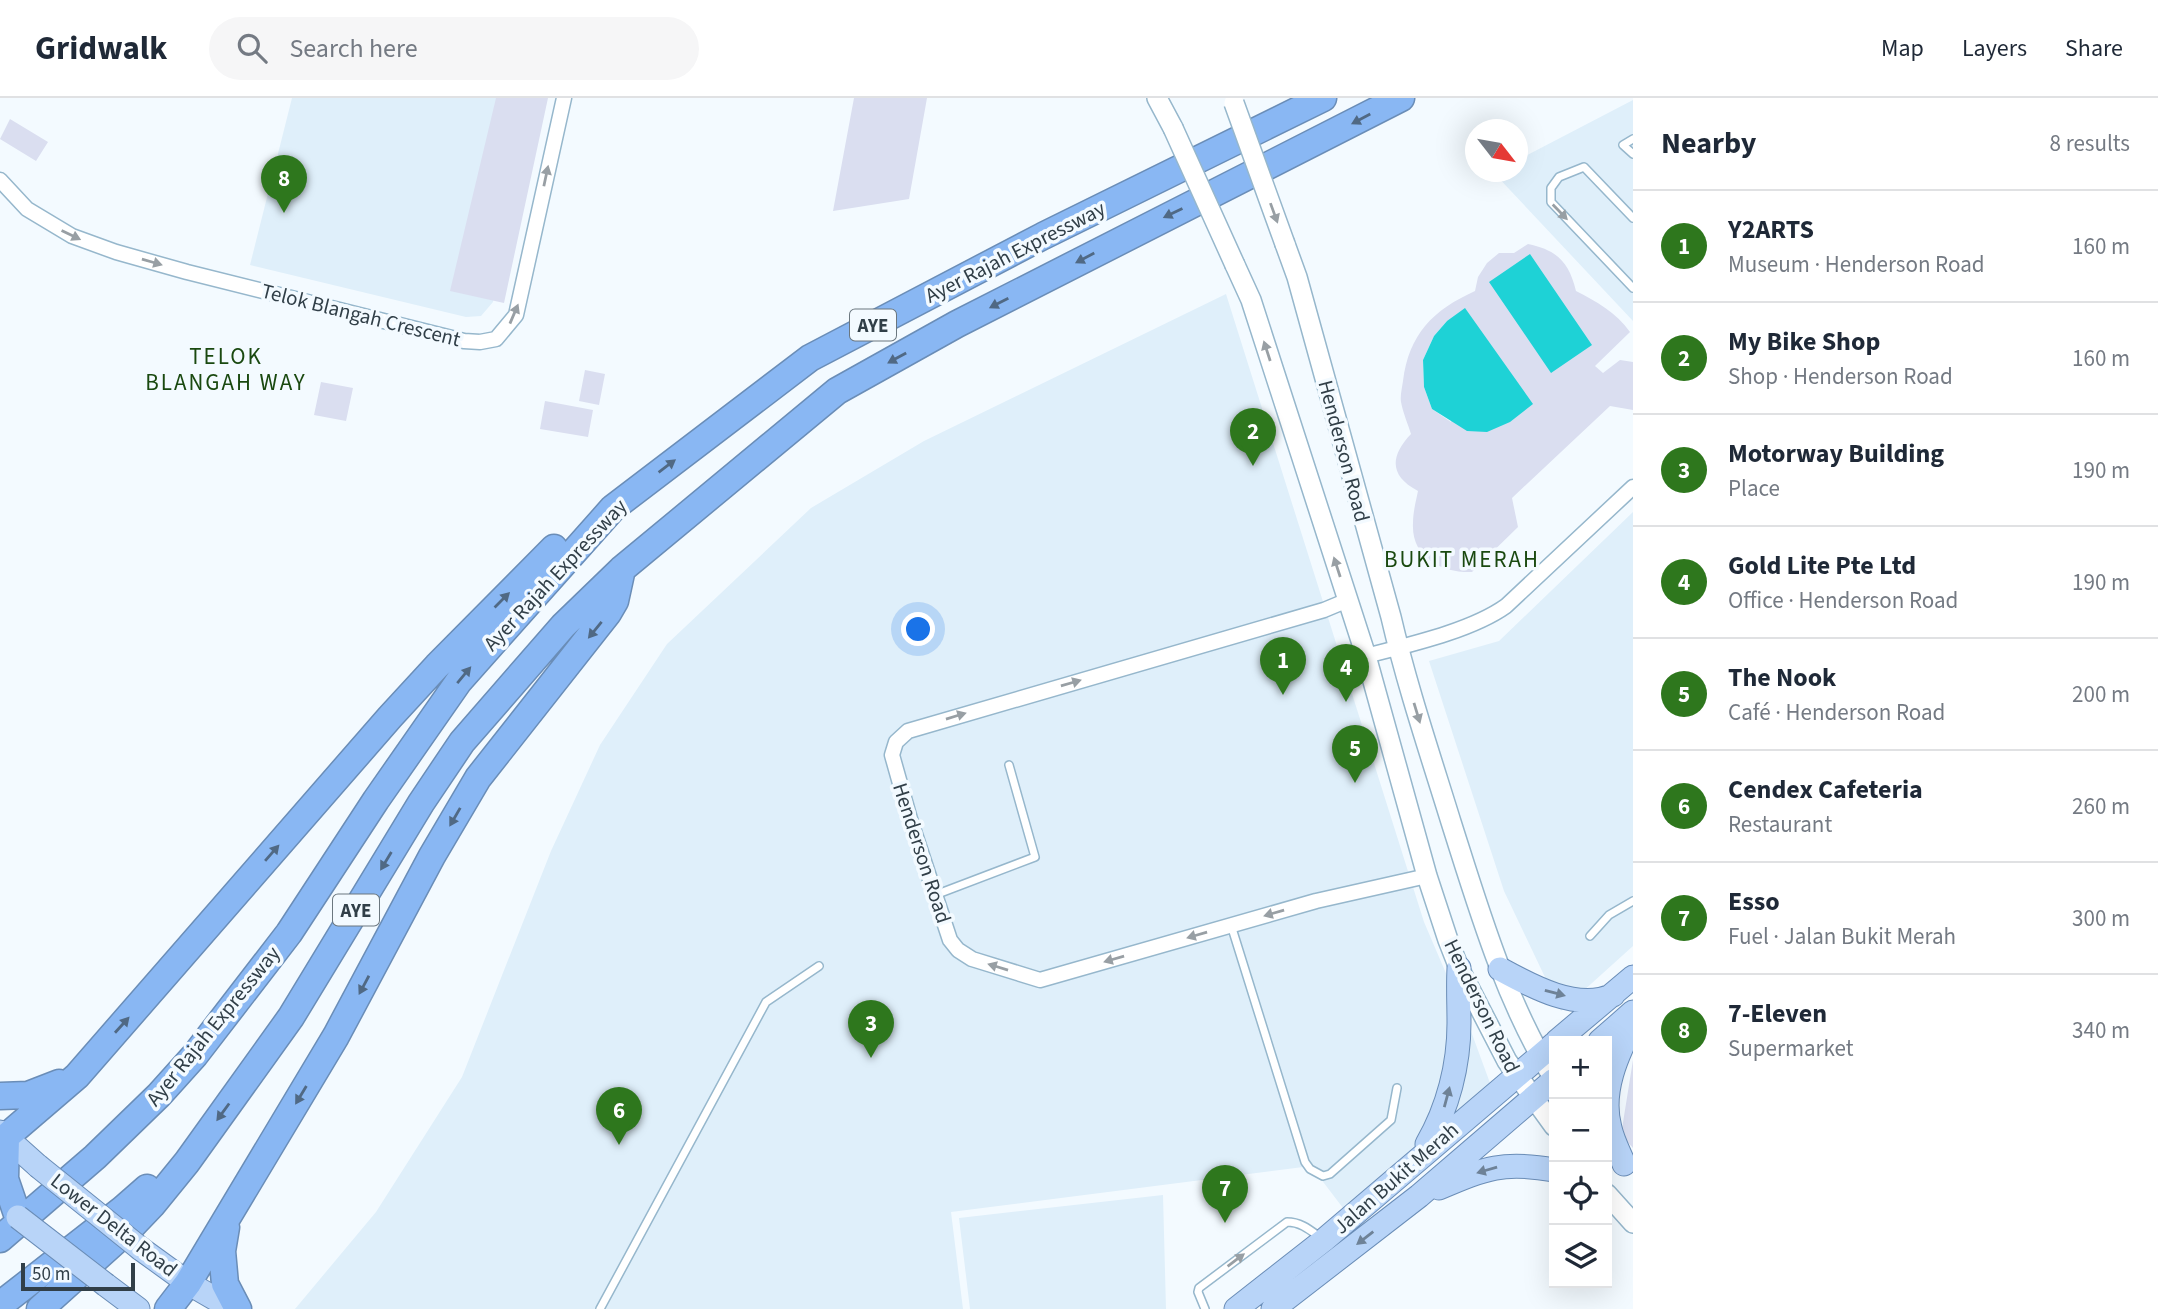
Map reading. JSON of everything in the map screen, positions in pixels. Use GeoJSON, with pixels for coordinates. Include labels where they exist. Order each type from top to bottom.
{"type":"FeatureCollection","features":[{"type":"Feature","properties":{"kind":"highway","name":"Ayer Rajah Expressway"},"geometry":{"type":"LineString","coordinates":[[0,1239],[95,1157],[159,1095],[195,1055],[289,933],[376,800],[459,681],[613,508],[810,358],[1044,236],[1322,98]]}},
{"type":"Feature","properties":{"kind":"highway","name":"Ayer Rajah Expressway"},"geometry":{"type":"LineString","coordinates":[[40,1309],[131,1227],[187,1162],[291,1017],[421,803],[462,742],[563,626],[622,569],[837,391],[957,324],[1401,98]]}},
{"type":"Feature","properties":{"kind":"highway"},"geometry":{"type":"LineString","coordinates":[[9,1205],[2,1137],[77,1076],[437,666],[554,548],[596,516],[613,508]]}},
{"type":"Feature","properties":{"kind":"highway"},"geometry":{"type":"LineString","coordinates":[[168,1309],[188,1283],[336,1036],[432,856],[478,778],[608,614],[615,601],[622,569]]}},
{"type":"Feature","properties":{"kind":"highway"},"geometry":{"type":"LineString","coordinates":[[0,1096],[28,1095],[77,1076]]}},
{"type":"Feature","properties":{"kind":"highway","name":"Ayer Rajah Expressway"},"geometry":{"type":"LineString","coordinates":[[0,1305],[166,1173],[187,1162]]}},
{"type":"Feature","properties":{"kind":"highway"},"geometry":{"type":"LineString","coordinates":[[227,1218],[222,1251],[225,1284],[236,1309]]}},
{"type":"Feature","properties":{"kind":"main road","name":"Henderson Road"},"geometry":{"type":"LineString","coordinates":[[1157,98],[1251,300],[1366,656],[1427,876],[1459,968],[1516,1076],[1549,1119]]}},
{"type":"Feature","properties":{"kind":"main road","name":"Henderson Road"},"geometry":{"type":"LineString","coordinates":[[1233,101],[1297,277],[1398,647],[1459,848],[1518,1014],[1549,1046]]}},
{"type":"Feature","properties":{"kind":"main road"},"geometry":{"type":"LineString","coordinates":[[1418,1158],[1441,1119],[1449,1095],[1459,1025],[1459,968]]}},
{"type":"Feature","properties":{"kind":"main road"},"geometry":{"type":"LineString","coordinates":[[1500,969],[1554,995],[1600,1001],[1612,995]]}},
{"type":"Feature","properties":{"kind":"main road","name":"Jalan Bukit Merah"},"geometry":{"type":"LineString","coordinates":[[1563,1036],[1633,977]]}},
{"type":"Feature","properties":{"kind":"main road"},"geometry":{"type":"LineString","coordinates":[[1606,1036],[1633,1012]]}},
{"type":"Feature","properties":{"kind":"main road"},"geometry":{"type":"LineString","coordinates":[[1628,1170],[1610,1127],[1608,1099],[1613,1068],[1633,1024]]}},
{"type":"Feature","properties":{"kind":"main road","name":"Jalan Bukit Merah"},"geometry":{"type":"LineString","coordinates":[[1236,1309],[1324,1240],[1549,1048]]}},
{"type":"Feature","properties":{"kind":"main road","name":"Jalan Bukit Merah"},"geometry":{"type":"LineString","coordinates":[[1273,1309],[1419,1196],[1549,1085]]}},
{"type":"Feature","properties":{"kind":"main road","name":"Lower Delta Road"},"geometry":{"type":"LineString","coordinates":[[2,1137],[188,1283],[236,1309]]}},
{"type":"Feature","properties":{"kind":"main road"},"geometry":{"type":"LineString","coordinates":[[1612,1150],[1628,1170]]}},
{"type":"Feature","properties":{"kind":"main road"},"geometry":{"type":"LineString","coordinates":[[1419,1196],[1493,1167],[1524,1164],[1549,1169]]}},
{"type":"Feature","properties":{"kind":"main road"},"geometry":{"type":"LineString","coordinates":[[1612,1200],[1633,1223]]}},
{"type":"Feature","properties":{"kind":"main road"},"geometry":{"type":"LineString","coordinates":[[9,1205],[138,1309]]}},
{"type":"Feature","properties":{"kind":"street","name":"Telok Blangah Crescent"},"geometry":{"type":"LineString","coordinates":[[0,180],[27,209],[72,236],[116,252],[243,287],[464,341],[480,342],[496,339],[516,315],[564,98]]}},
{"type":"Feature","properties":{"kind":"street"},"geometry":{"type":"LineString","coordinates":[[1366,656],[1490,617],[1506,606],[1633,487]]}},
{"type":"Feature","properties":{"kind":"street","name":"Henderson Road"},"geometry":{"type":"LineString","coordinates":[[1348,600],[1312,613],[908,731],[896,742],[892,755],[909,819],[950,940],[958,950],[972,959],[1040,979],[1368,888],[1427,876]]}},
{"type":"Feature","properties":{"kind":"lane"},"geometry":{"type":"LineString","coordinates":[[1633,139],[1623,145],[1633,154]]}},
{"type":"Feature","properties":{"kind":"lane"},"geometry":{"type":"LineString","coordinates":[[1633,218],[1584,167],[1559,177],[1551,188],[1551,202],[1633,288]]}},
{"type":"Feature","properties":{"kind":"lane"},"geometry":{"type":"LineString","coordinates":[[935,895],[1035,857],[1009,765]]}},
{"type":"Feature","properties":{"kind":"lane"},"geometry":{"type":"LineString","coordinates":[[1590,936],[1609,915],[1633,901]]}},
{"type":"Feature","properties":{"kind":"lane"},"geometry":{"type":"LineString","coordinates":[[1231,925],[1305,1161],[1310,1169],[1323,1176],[1331,1174],[1391,1120],[1397,1088]]}},
{"type":"Feature","properties":{"kind":"lane"},"geometry":{"type":"LineString","coordinates":[[600,1309],[766,1002],[819,966]]}},
{"type":"Feature","properties":{"kind":"lane"},"geometry":{"type":"LineString","coordinates":[[1205,1309],[1199,1288],[1287,1222],[1296,1222],[1324,1240]]}},
{"type":"Feature","properties":{"kind":"shaded area"},"geometry":{"type":"Polygon","coordinates":[[[292,98],[537,98],[493,302],[481,316],[466,317],[250,265],[292,98]]]}},
{"type":"Feature","properties":{"kind":"shaded area"},"geometry":{"type":"Polygon","coordinates":[[[496,98],[548,98],[504,303],[450,291],[496,98]]]}},
{"type":"Feature","properties":{"kind":"shaded area"},"geometry":{"type":"Polygon","coordinates":[[[854,98],[927,98],[909,199],[833,211],[854,98]]]}},
{"type":"Feature","properties":{"kind":"shaded area"},"geometry":{"type":"Polygon","coordinates":[[[1633,100],[1633,321],[1502,182],[1528,182],[1528,155],[1633,100]]]}},
{"type":"Feature","properties":{"kind":"shaded area"},"geometry":{"type":"Polygon","coordinates":[[[10,119],[48,142],[36,161],[0,139],[10,119]]]}},
{"type":"Feature","properties":{"kind":"shaded area"},"geometry":{"type":"Polygon","coordinates":[[[1528,244],[1554,254],[1570,272],[1576,291],[1612,313],[1625,325],[1630,332],[1595,366],[1603,373],[1620,360],[1633,362],[1633,410],[1610,406],[1512,498],[1518,527],[1472,572],[1450,570],[1430,561],[1417,546],[1413,523],[1418,491],[1402,479],[1396,465],[1399,450],[1411,434],[1401,400],[1406,364],[1417,337],[1435,315],[1475,291],[1478,277],[1487,263],[1499,253],[1514,253],[1528,244]],[[1447,321],[1434,336],[1423,360],[1424,387],[1432,409],[1451,422],[1447,321]]]}},
{"type":"Feature","properties":{"kind":"shaded area"},"geometry":{"type":"Polygon","coordinates":[[[1226,294],[1424,922],[1490,1083],[1343,1208],[1311,1166],[951,1212],[963,1309],[295,1309],[376,1212],[462,1077],[551,851],[600,745],[667,644],[811,508],[924,441],[1226,294]]]}},
{"type":"Feature","properties":{"kind":"shaded area"},"geometry":{"type":"Polygon","coordinates":[[[585,370],[605,374],[599,405],[579,401],[585,370]]]}},
{"type":"Feature","properties":{"kind":"shaded area"},"geometry":{"type":"Polygon","coordinates":[[[321,382],[353,388],[346,421],[314,415],[321,382]]]}},
{"type":"Feature","properties":{"kind":"shaded area"},"geometry":{"type":"Polygon","coordinates":[[[545,401],[593,410],[588,437],[540,429],[545,401]]]}},
{"type":"Feature","properties":{"kind":"shaded area"},"geometry":{"type":"Polygon","coordinates":[[[1633,512],[1633,946],[1561,1011],[1504,891],[1429,661],[1499,641],[1633,512]]]}},
{"type":"Feature","properties":{"kind":"shaded area"},"geometry":{"type":"Polygon","coordinates":[[[1633,1060],[1633,1148],[1621,1135],[1633,1060]]]}},
{"type":"Feature","properties":{"kind":"shaded area"},"geometry":{"type":"Polygon","coordinates":[[[1163,1195],[1166,1309],[970,1309],[959,1218],[1163,1195]]]}},
{"type":"Feature","properties":{"kind":"water"},"geometry":{"type":"Polygon","coordinates":[[[1530,254],[1592,345],[1551,373],[1489,282],[1530,254]]]}},
{"type":"Feature","properties":{"kind":"water"},"geometry":{"type":"Polygon","coordinates":[[[1465,308],[1533,404],[1510,422],[1487,432],[1467,431],[1432,409],[1424,387],[1423,360],[1434,336],[1447,321],[1465,308]]]}},
{"type":"Feature","properties":{"kind":"place","name":"7-Eleven"},"geometry":{"type":"Point","coordinates":[284,213]}},
{"type":"Feature","properties":{"kind":"place","name":"My Bike Shop"},"geometry":{"type":"Point","coordinates":[1253,466]}},
{"type":"Feature","properties":{"kind":"place","name":"Y2ARTS"},"geometry":{"type":"Point","coordinates":[1283,695]}},
{"type":"Feature","properties":{"kind":"place","name":"Gold Lite Pte Ltd"},"geometry":{"type":"Point","coordinates":[1346,702]}},
{"type":"Feature","properties":{"kind":"place","name":"The Nook"},"geometry":{"type":"Point","coordinates":[1355,783]}},
{"type":"Feature","properties":{"kind":"place","name":"Motorway Building"},"geometry":{"type":"Point","coordinates":[871,1058]}},
{"type":"Feature","properties":{"kind":"place","name":"Cendex Cafeteria"},"geometry":{"type":"Point","coordinates":[619,1145]}},
{"type":"Feature","properties":{"kind":"place","name":"Esso"},"geometry":{"type":"Point","coordinates":[1225,1223]}},
{"type":"Feature","properties":{"kind":"district","name":"TELOK BLANGAH WAY"},"geometry":{"type":"Point","coordinates":[226,369]}},
{"type":"Feature","properties":{"kind":"district","name":"BUKIT MERAH"},"geometry":{"type":"Point","coordinates":[1462,559]}}]}
